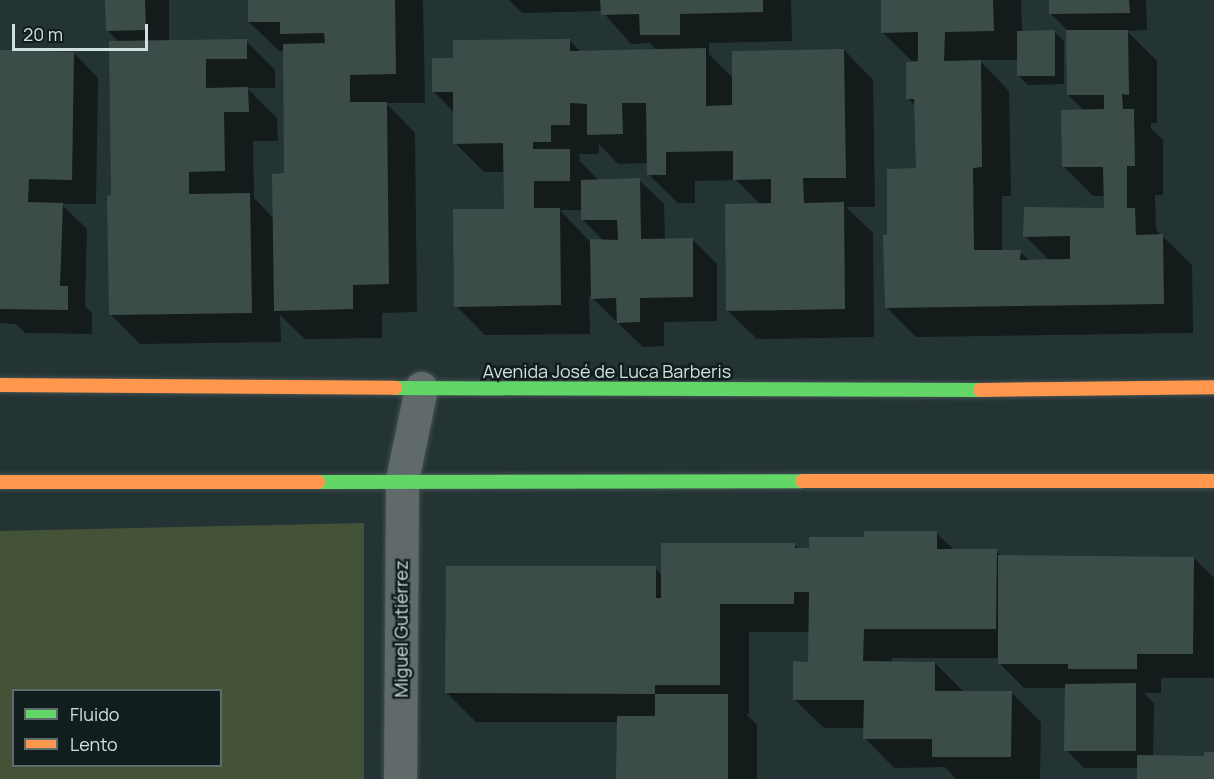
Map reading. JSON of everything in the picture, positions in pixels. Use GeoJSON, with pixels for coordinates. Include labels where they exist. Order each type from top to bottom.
{"type":"FeatureCollection","features":[{"type":"Feature","properties":{"kind":"main road","name":"Avenida José de Luca Barberis"},"geometry":{"type":"LineString","coordinates":[[0,385],[870,392],[1214,387]]}},
{"type":"Feature","properties":{"kind":"main road"},"geometry":{"type":"LineString","coordinates":[[0,482],[1214,481]]}},
{"type":"Feature","properties":{"kind":"street","name":"Miguel Gutiérrez"},"geometry":{"type":"LineString","coordinates":[[400,779],[402,480],[421,388]]}},
{"type":"Feature","properties":{"kind":"green space"},"geometry":{"type":"Polygon","coordinates":[[[364,523],[364,779],[0,779],[0,531],[364,523]]]}},
{"type":"Feature","properties":{"kind":"building"},"geometry":{"type":"Polygon","coordinates":[[[105,0],[145,0],[146,30],[106,31],[105,0]]]}},
{"type":"Feature","properties":{"kind":"building"},"geometry":{"type":"Polygon","coordinates":[[[248,0],[395,0],[396,74],[350,75],[350,102],[387,102],[389,284],[353,285],[353,309],[274,311],[272,174],[284,173],[283,44],[325,43],[324,33],[280,34],[280,22],[248,22],[248,0]]]}},
{"type":"Feature","properties":{"kind":"building"},"geometry":{"type":"Polygon","coordinates":[[[600,0],[763,0],[763,12],[680,14],[680,35],[640,35],[639,14],[601,15],[600,0]]]}},
{"type":"Feature","properties":{"kind":"building"},"geometry":{"type":"Polygon","coordinates":[[[881,0],[993,0],[994,31],[945,32],[944,61],[981,60],[982,167],[973,168],[974,250],[1021,250],[1020,260],[1070,259],[1070,236],[1023,237],[1024,207],[1104,208],[1103,167],[1062,167],[1061,110],[1104,109],[1104,95],[1067,95],[1066,30],[1128,30],[1129,95],[1122,94],[1123,109],[1134,109],[1135,166],[1127,166],[1127,208],[1135,208],[1136,235],[1163,234],[1164,304],[885,308],[883,235],[887,235],[887,169],[916,168],[914,99],[906,99],[906,62],[918,61],[918,32],[881,33],[881,0]]]}},
{"type":"Feature","properties":{"kind":"building"},"geometry":{"type":"Polygon","coordinates":[[[1049,0],[1129,0],[1130,13],[1049,14],[1049,0]]]}},
{"type":"Feature","properties":{"kind":"building"},"geometry":{"type":"Polygon","coordinates":[[[1055,30],[1055,76],[1017,76],[1017,31],[1055,30]]]}},
{"type":"Feature","properties":{"kind":"building"},"geometry":{"type":"Polygon","coordinates":[[[247,39],[247,59],[206,59],[206,88],[248,87],[249,112],[224,112],[225,171],[189,172],[189,194],[250,193],[252,313],[109,315],[107,196],[111,195],[109,41],[247,39]]]}},
{"type":"Feature","properties":{"kind":"building"},"geometry":{"type":"Polygon","coordinates":[[[570,39],[570,51],[706,48],[706,106],[732,105],[732,51],[844,49],[846,178],[803,178],[804,203],[844,202],[845,309],[726,311],[725,204],[771,203],[771,179],[733,180],[733,151],[666,152],[666,175],[647,175],[646,103],[622,103],[623,134],[587,135],[587,104],[570,103],[570,125],[551,125],[551,142],[533,142],[533,149],[570,149],[570,181],[534,181],[534,208],[560,208],[561,305],[454,307],[453,209],[504,209],[503,143],[453,144],[453,92],[432,92],[432,58],[453,58],[453,40],[570,39]]]}},
{"type":"Feature","properties":{"kind":"building"},"geometry":{"type":"Polygon","coordinates":[[[0,50],[74,52],[72,180],[29,179],[28,202],[63,203],[60,286],[68,286],[68,310],[0,309],[0,50]]]}},
{"type":"Feature","properties":{"kind":"building"},"geometry":{"type":"Polygon","coordinates":[[[640,178],[641,239],[693,238],[693,297],[640,298],[640,322],[617,323],[616,298],[591,299],[590,239],[618,240],[617,220],[581,220],[581,180],[640,178]]]}},
{"type":"Feature","properties":{"kind":"building"},"geometry":{"type":"Polygon","coordinates":[[[864,531],[937,531],[937,549],[997,549],[996,629],[864,629],[863,661],[935,662],[935,691],[1012,691],[1011,757],[932,757],[932,739],[863,739],[864,700],[793,700],[793,661],[808,662],[809,592],[794,592],[794,604],[720,604],[720,685],[655,685],[655,694],[445,693],[446,566],[656,566],[656,598],[661,598],[661,543],[795,543],[795,548],[809,548],[809,537],[864,537],[864,531]]]}},
{"type":"Feature","properties":{"kind":"building"},"geometry":{"type":"Polygon","coordinates":[[[998,555],[1194,557],[1193,654],[1137,654],[1137,669],[1068,669],[1068,664],[998,664],[998,555]]]}},
{"type":"Feature","properties":{"kind":"building"},"geometry":{"type":"Polygon","coordinates":[[[1136,683],[1136,751],[1064,751],[1065,684],[1136,683]]]}},
{"type":"Feature","properties":{"kind":"building"},"geometry":{"type":"Polygon","coordinates":[[[655,694],[728,694],[728,779],[616,779],[617,716],[655,716],[655,694]]]}},
{"type":"Feature","properties":{"kind":"building"},"geometry":{"type":"Polygon","coordinates":[[[1204,752],[1214,752],[1214,779],[1137,779],[1137,755],[1204,756],[1204,752]]]}},
{"type":"Feature","properties":{"kind":"traffic: fast"},"geometry":{"type":"LineString","coordinates":[[395,388],[980,390]]}},
{"type":"Feature","properties":{"kind":"traffic: fast"},"geometry":{"type":"LineString","coordinates":[[318,482],[802,481]]}},
{"type":"Feature","properties":{"kind":"traffic: slow"},"geometry":{"type":"LineString","coordinates":[[0,385],[395,388]]}},
{"type":"Feature","properties":{"kind":"traffic: slow"},"geometry":{"type":"LineString","coordinates":[[980,390],[1214,387]]}},
{"type":"Feature","properties":{"kind":"traffic: slow"},"geometry":{"type":"LineString","coordinates":[[802,481],[1214,481]]}},
{"type":"Feature","properties":{"kind":"traffic: slow"},"geometry":{"type":"LineString","coordinates":[[0,482],[318,482]]}}]}
